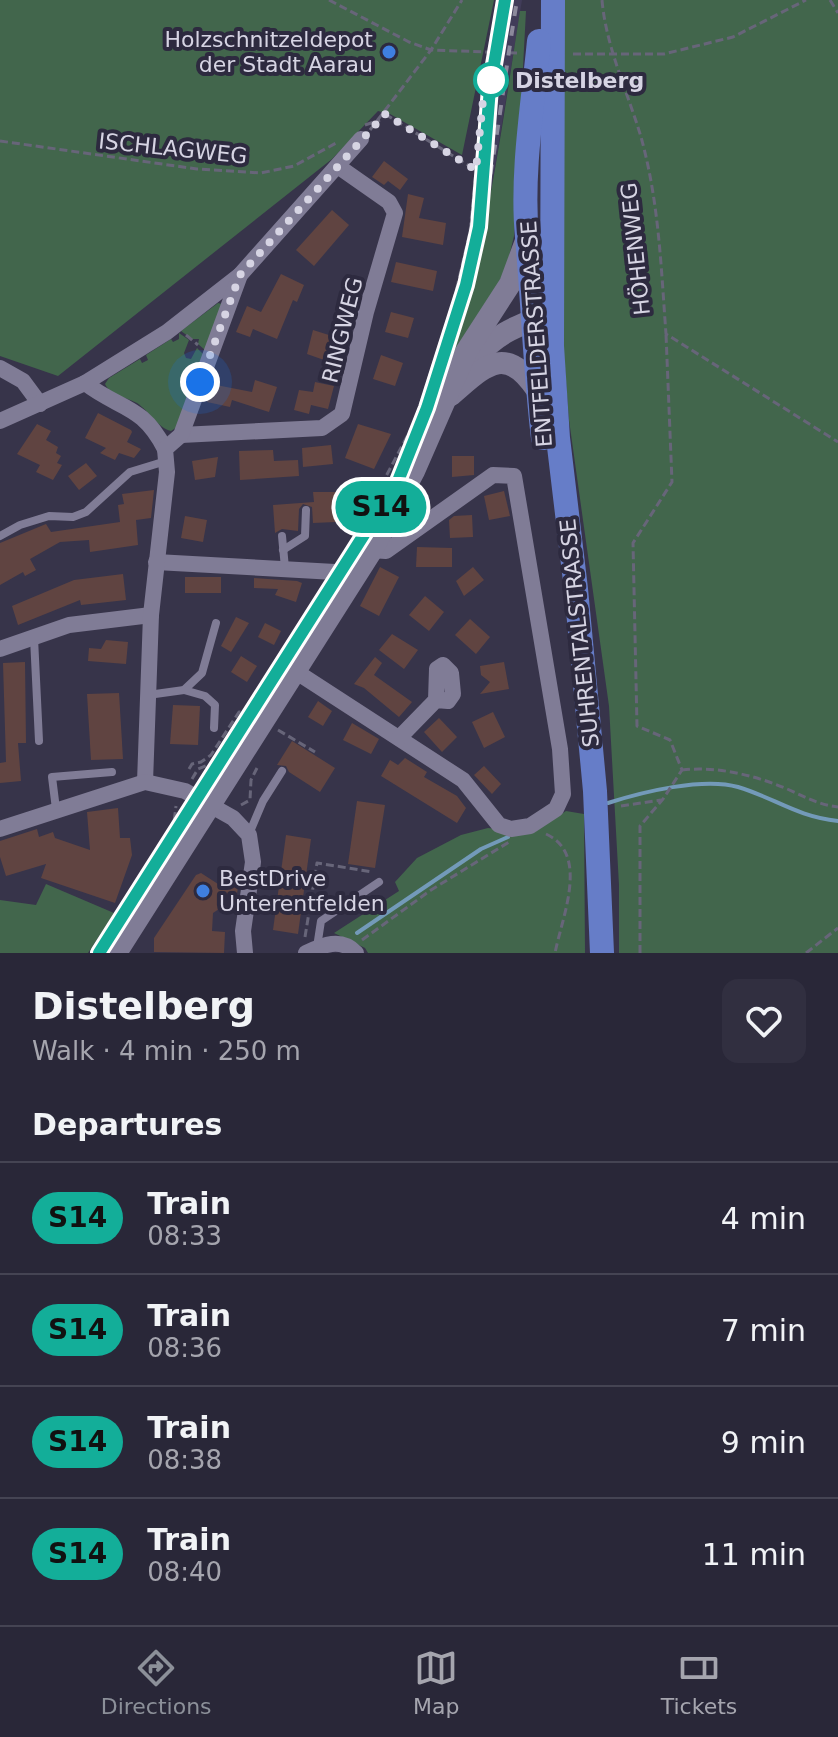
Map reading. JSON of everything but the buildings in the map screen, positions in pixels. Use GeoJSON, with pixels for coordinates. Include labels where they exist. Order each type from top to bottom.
{"type":"FeatureCollection","features":[{"type":"Feature","properties":{"kind":"main road","name":"ENTFELDERSTRASSE"},"geometry":{"type":"LineString","coordinates":[[539,314],[527,236],[539,38],[550,0]]}},
{"type":"Feature","properties":{"kind":"main road","name":"ENTFELDERSTRASSE"},"geometry":{"type":"LineString","coordinates":[[550,0],[537,390],[562,578],[583,665]]}},
{"type":"Feature","properties":{"kind":"main road"},"geometry":{"type":"LineString","coordinates":[[116,953],[209,805],[286,667],[372,550],[447,398],[466,352],[510,284],[527,236]]}},
{"type":"Feature","properties":{"kind":"main road"},"geometry":{"type":"LineString","coordinates":[[489,317],[515,307],[539,314]]}},
{"type":"Feature","properties":{"kind":"main road"},"geometry":{"type":"LineString","coordinates":[[447,398],[493,339],[539,314]]}},
{"type":"Feature","properties":{"kind":"main road","name":"SUHRENTALSTRASSE"},"geometry":{"type":"LineString","coordinates":[[539,314],[558,438],[583,665],[595,803],[602,953]]}},
{"type":"Feature","properties":{"kind":"main road"},"geometry":{"type":"LineString","coordinates":[[447,398],[488,364],[508,362],[518,367],[537,390]]}},
{"type":"Feature","properties":{"kind":"street"},"geometry":{"type":"LineString","coordinates":[[0,421],[85,383],[167,332],[240,275],[339,167],[355,135]]}},
{"type":"Feature","properties":{"kind":"street","name":"RINGWEG"},"geometry":{"type":"LineString","coordinates":[[181,435],[322,428],[342,414],[366,312],[395,213],[389,202],[339,167]]}},
{"type":"Feature","properties":{"kind":"street"},"geometry":{"type":"LineString","coordinates":[[166,455],[181,435],[240,275]]}},
{"type":"Feature","properties":{"kind":"street"},"geometry":{"type":"LineString","coordinates":[[0,368],[23,381],[40,404]]}},
{"type":"Feature","properties":{"kind":"street"},"geometry":{"type":"LineString","coordinates":[[85,383],[101,395],[134,409],[157,434],[166,455],[151,615],[145,782]]}},
{"type":"Feature","properties":{"kind":"street"},"geometry":{"type":"LineString","coordinates":[[286,667],[463,780],[499,825],[511,829],[530,826],[556,809],[563,794],[563,772],[514,476],[493,475],[386,551],[372,550]]}},
{"type":"Feature","properties":{"kind":"street"},"geometry":{"type":"LineString","coordinates":[[156,562],[335,572]]}},
{"type":"Feature","properties":{"kind":"street"},"geometry":{"type":"LineString","coordinates":[[0,649],[69,625],[151,615]]}},
{"type":"Feature","properties":{"kind":"street"},"geometry":{"type":"LineString","coordinates":[[399,738],[436,700]]}},
{"type":"Feature","properties":{"kind":"street"},"geometry":{"type":"LineString","coordinates":[[0,829],[145,782],[185,791],[240,823],[249,835],[253,862],[243,931],[245,953]]}},
{"type":"Feature","properties":{"kind":"street"},"geometry":{"type":"LineString","coordinates":[[309,948],[327,943],[354,950]]}},
{"type":"Feature","properties":{"kind":"lane"},"geometry":{"type":"LineString","coordinates":[[0,536],[20,525],[49,516],[73,517],[86,512],[130,472],[166,455]]}},
{"type":"Feature","properties":{"kind":"lane"},"geometry":{"type":"LineString","coordinates":[[283,550],[305,536],[306,510]]}},
{"type":"Feature","properties":{"kind":"lane"},"geometry":{"type":"LineString","coordinates":[[282,536],[285,568]]}},
{"type":"Feature","properties":{"kind":"lane"},"geometry":{"type":"LineString","coordinates":[[184,690],[202,673],[216,623]]}},
{"type":"Feature","properties":{"kind":"lane"},"geometry":{"type":"LineString","coordinates":[[34,637],[39,741]]}},
{"type":"Feature","properties":{"kind":"lane"},"geometry":{"type":"LineString","coordinates":[[147,695],[184,690],[205,696],[215,705],[214,728]]}},
{"type":"Feature","properties":{"kind":"lane"},"geometry":{"type":"LineString","coordinates":[[249,835],[263,801],[282,771]]}},
{"type":"Feature","properties":{"kind":"lane"},"geometry":{"type":"LineString","coordinates":[[56,809],[52,777],[112,772]]}},
{"type":"Feature","properties":{"kind":"lane"},"geometry":{"type":"LineString","coordinates":[[309,948],[321,921],[379,882]]}},
{"type":"Feature","properties":{"kind":"path"},"geometry":{"type":"LineString","coordinates":[[329,0],[431,50],[475,52]]}},
{"type":"Feature","properties":{"kind":"path"},"geometry":{"type":"LineString","coordinates":[[355,135],[385,114],[462,0]]}},
{"type":"Feature","properties":{"kind":"path"},"geometry":{"type":"LineString","coordinates":[[335,572],[416,418],[457,287],[473,211],[498,0]]}},
{"type":"Feature","properties":{"kind":"path","name":"HÖHENWEG"},"geometry":{"type":"LineString","coordinates":[[602,0],[656,203],[666,334],[838,442]]}},
{"type":"Feature","properties":{"kind":"path"},"geometry":{"type":"LineString","coordinates":[[603,55],[664,54],[733,37],[806,0]]}},
{"type":"Feature","properties":{"kind":"path"},"geometry":{"type":"LineString","coordinates":[[830,0],[838,13]]}},
{"type":"Feature","properties":{"kind":"path"},"geometry":{"type":"LineString","coordinates":[[385,114],[476,170]]}},
{"type":"Feature","properties":{"kind":"path","name":"ISCHLAGWEG"},"geometry":{"type":"LineString","coordinates":[[0,141],[197,169],[261,173],[294,166],[380,120]]}},
{"type":"Feature","properties":{"kind":"path"},"geometry":{"type":"LineString","coordinates":[[478,151],[488,151]]}},
{"type":"Feature","properties":{"kind":"path"},"geometry":{"type":"LineString","coordinates":[[666,334],[672,482],[633,543],[637,726],[670,740],[682,770]]}},
{"type":"Feature","properties":{"kind":"path"},"geometry":{"type":"LineString","coordinates":[[244,712],[239,712],[207,760],[192,764],[189,769],[210,764],[244,712],[286,667]]}},
{"type":"Feature","properties":{"kind":"path"},"geometry":{"type":"LineString","coordinates":[[274,728],[315,752]]}},
{"type":"Feature","properties":{"kind":"path"},"geometry":{"type":"LineString","coordinates":[[246,802],[250,800],[251,780],[262,757]]}},
{"type":"Feature","properties":{"kind":"path"},"geometry":{"type":"LineString","coordinates":[[682,770],[701,768],[739,774],[772,783],[823,805],[838,807]]}},
{"type":"Feature","properties":{"kind":"path"},"geometry":{"type":"LineString","coordinates":[[93,953],[174,822],[174,809],[198,769]]}},
{"type":"Feature","properties":{"kind":"path"},"geometry":{"type":"LineString","coordinates":[[640,953],[640,826],[682,770]]}},
{"type":"Feature","properties":{"kind":"path"},"geometry":{"type":"LineString","coordinates":[[621,806],[663,799]]}},
{"type":"Feature","properties":{"kind":"path"},"geometry":{"type":"LineString","coordinates":[[354,950],[431,890],[530,826],[552,836],[567,850],[572,869],[555,953]]}},
{"type":"Feature","properties":{"kind":"path"},"geometry":{"type":"LineString","coordinates":[[309,948],[317,863],[380,873],[379,882]]}},
{"type":"Feature","properties":{"kind":"path"},"geometry":{"type":"LineString","coordinates":[[806,953],[838,928]]}},
{"type":"Feature","properties":{"kind":"shaded area"},"geometry":{"type":"Polygon","coordinates":[[[502,0],[522,0],[477,263],[466,263],[473,238],[487,84],[502,0]]]}},
{"type":"Feature","properties":{"kind":"green space"},"geometry":{"type":"Polygon","coordinates":[[[0,0],[494,0],[462,155],[390,114],[378,111],[332,159],[58,376],[0,356],[0,0]]]}},
{"type":"Feature","properties":{"kind":"green space"},"geometry":{"type":"Polygon","coordinates":[[[563,0],[838,0],[838,953],[619,953],[619,885],[609,706],[569,420],[560,305],[563,0]]]}},
{"type":"Feature","properties":{"kind":"green space"},"geometry":{"type":"Polygon","coordinates":[[[520,11],[526,11],[514,236],[506,269],[440,389],[479,250],[498,155],[520,11]]]}},
{"type":"Feature","properties":{"kind":"green space"},"geometry":{"type":"Polygon","coordinates":[[[218,303],[222,304],[205,350],[198,344],[199,339],[192,339],[181,331],[218,303]]]}},
{"type":"Feature","properties":{"kind":"green space"},"geometry":{"type":"Polygon","coordinates":[[[179,333],[189,340],[184,353],[186,358],[191,359],[197,348],[203,354],[177,427],[171,431],[137,403],[115,394],[105,384],[109,378],[140,359],[142,363],[148,360],[146,355],[171,339],[173,342],[179,339],[179,333]]]}},
{"type":"Feature","properties":{"kind":"green space"},"geometry":{"type":"Polygon","coordinates":[[[566,811],[584,814],[585,953],[368,953],[365,948],[334,933],[399,891],[395,882],[417,858],[461,835],[488,828],[533,833],[566,811]]]}},
{"type":"Feature","properties":{"kind":"green space"},"geometry":{"type":"Polygon","coordinates":[[[46,884],[114,913],[88,953],[0,953],[0,900],[36,905],[46,884]]]}},
{"type":"Feature","properties":{"kind":"waterway"},"geometry":{"type":"LineString","coordinates":[[608,803],[673,787],[724,784],[751,791],[809,815],[838,821]]}},
{"type":"Feature","properties":{"kind":"waterway"},"geometry":{"type":"LineString","coordinates":[[357,933],[481,849],[508,837]]}},
{"type":"Feature","properties":{"kind":"railway"},"geometry":{"type":"LineString","coordinates":[[485,143],[490,88],[505,0]]}},
{"type":"Feature","properties":{"kind":"railway"},"geometry":{"type":"LineString","coordinates":[[99,953],[398,481],[447,352],[471,270],[487,194],[517,0]]}},
{"type":"Feature","properties":{"kind":"train","name":"S14"},"geometry":{"type":"LineString","coordinates":[[99,953],[398,481],[427,408],[461,307],[479,227],[486,121],[505,0]]}},
{"type":"Feature","properties":{"kind":"place","name":"Holzschnitzeldepot der Stadt Aarau"},"geometry":{"type":"Point","coordinates":[389,52]}},
{"type":"Feature","properties":{"kind":"place","name":"Distelberg"},"geometry":{"type":"Point","coordinates":[491,80]}},
{"type":"Feature","properties":{"kind":"place","name":"BestDrive Unterentfelden"},"geometry":{"type":"Point","coordinates":[203,891]}},
{"type":"Feature","properties":{"kind":"route"},"geometry":{"type":"LineString","coordinates":[[200,382],[240,275],[385,114],[469,169],[476,170],[485,80],[491,80]]}}]}
